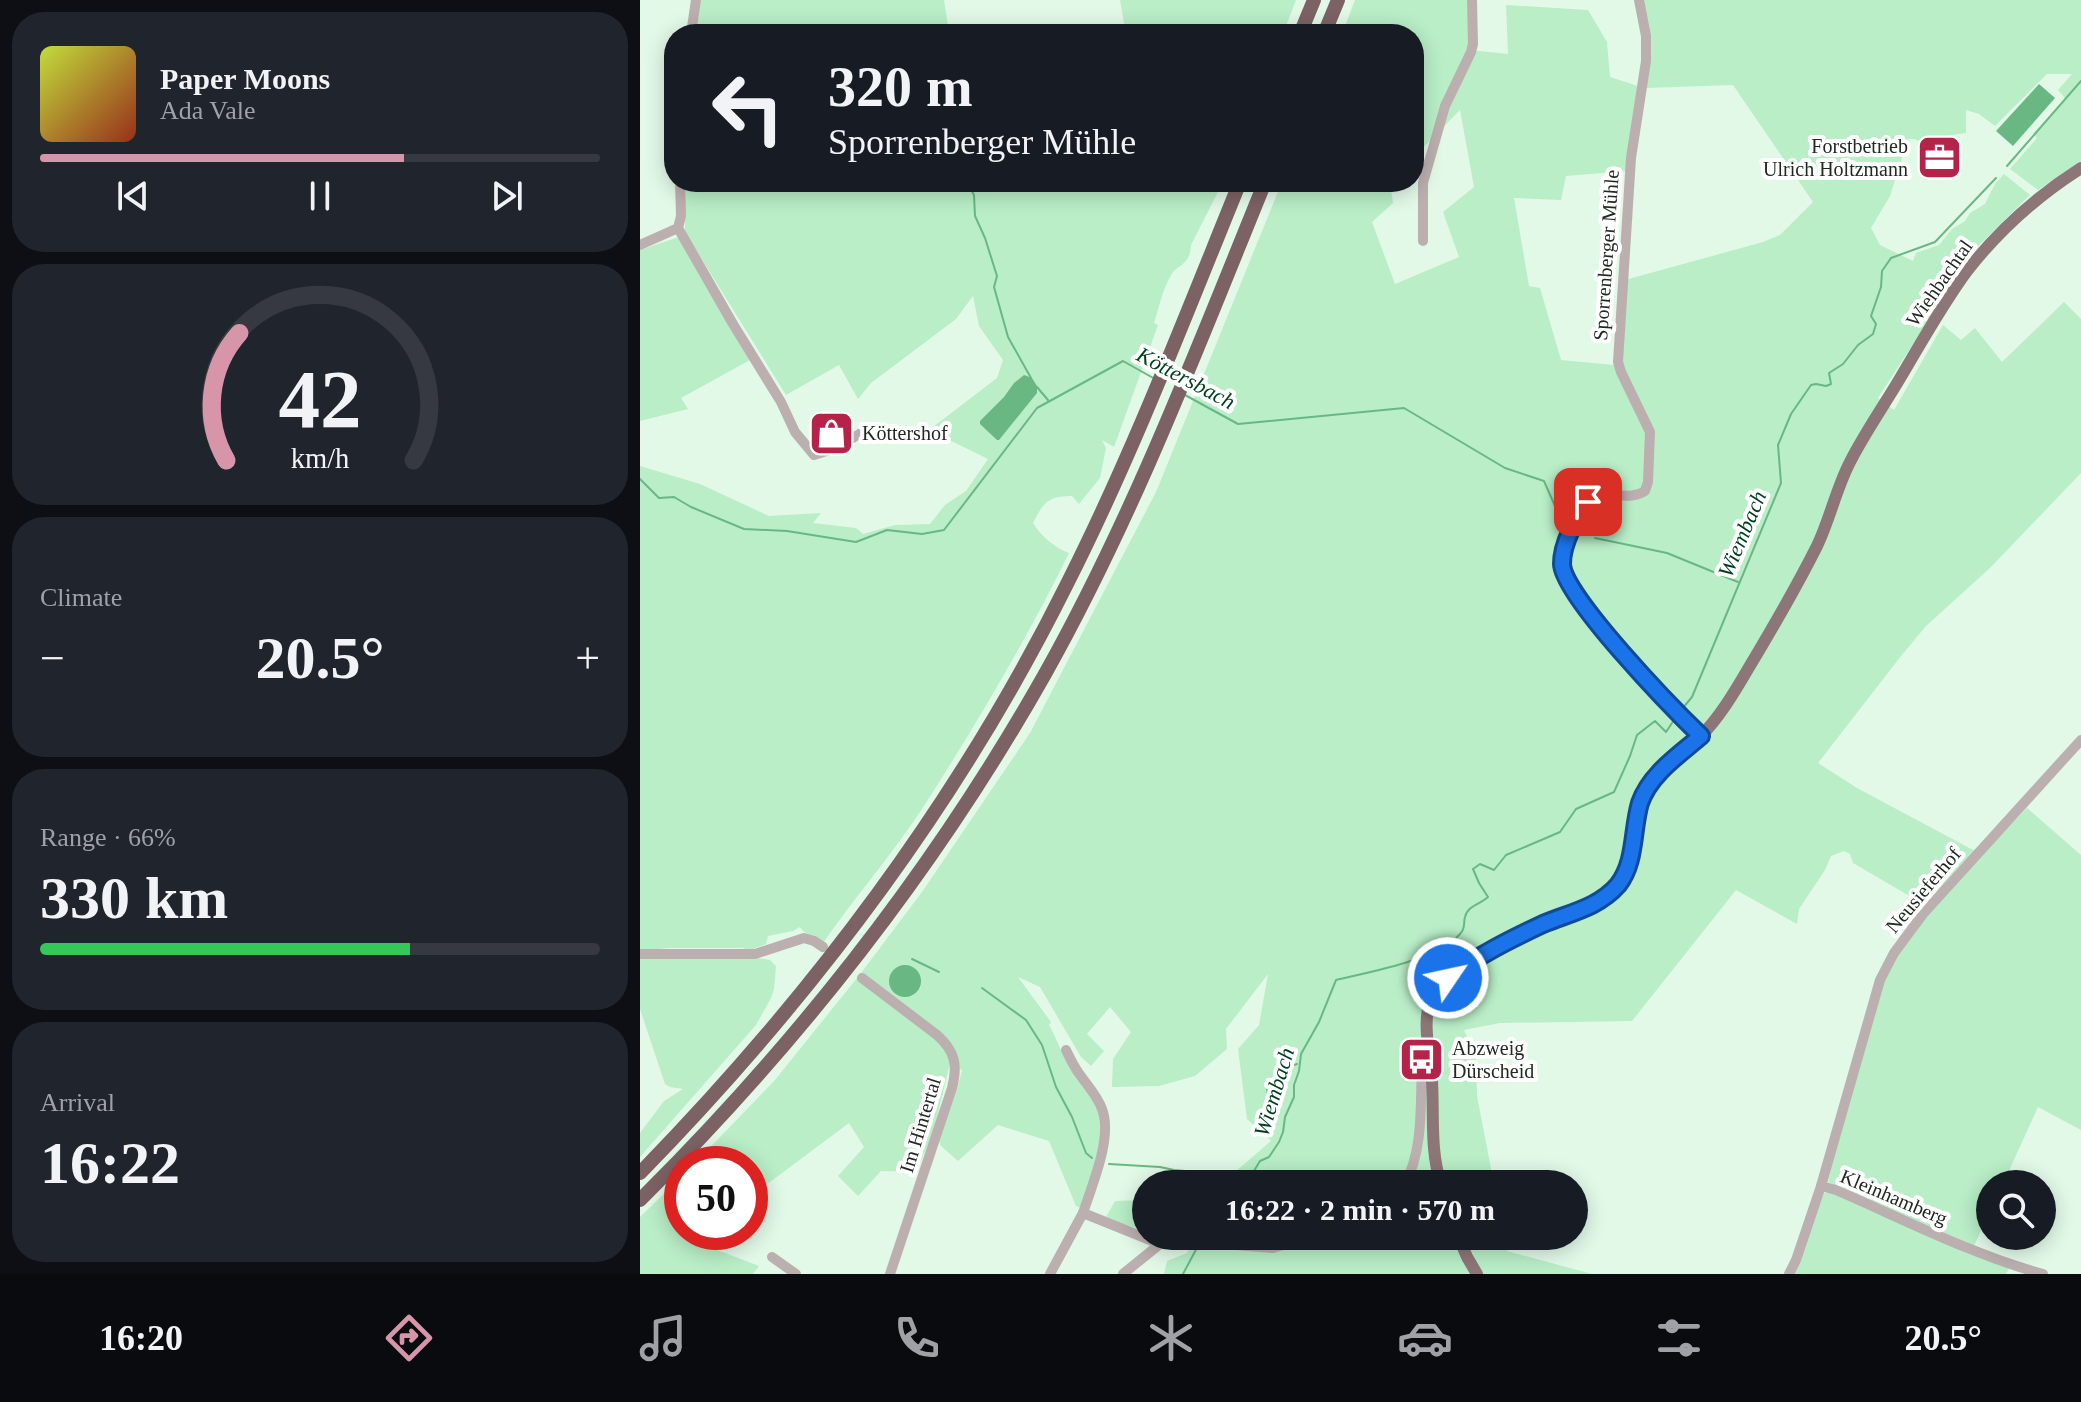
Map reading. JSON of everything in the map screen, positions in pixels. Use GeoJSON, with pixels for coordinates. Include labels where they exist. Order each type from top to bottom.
{"type":"FeatureCollection","features":[{"type":"Feature","properties":{"kind":"highway"},"geometry":{"type":"LineString","coordinates":[[1304,24],[1314,0]]}},
{"type":"Feature","properties":{"kind":"highway"},"geometry":{"type":"LineString","coordinates":[[1328,24],[1338,0]]}},
{"type":"Feature","properties":{"kind":"highway"},"geometry":{"type":"LineString","coordinates":[[640,1173],[701,1110],[783,1016],[851,931],[975,750],[1068,584],[1117,480],[1236,192]]}},
{"type":"Feature","properties":{"kind":"highway"},"geometry":{"type":"LineString","coordinates":[[640,1200],[716,1122],[826,995],[920,870],[970,797],[1046,672],[1138,488],[1261,192]]}},
{"type":"Feature","properties":{"kind":"main road","name":"Wiehbachtal"},"geometry":{"type":"LineString","coordinates":[[1437,1170],[1433,1147],[1427,1013],[1436,992],[1448,978],[1486,953],[1548,922],[1599,902],[1609,894],[1630,862],[1640,802],[1647,789],[1657,775],[1701,736],[1741,681],[1828,521],[1848,465],[1954,289],[2000,233],[2032,203],[2081,168]]}},
{"type":"Feature","properties":{"kind":"main road"},"geometry":{"type":"LineString","coordinates":[[1464,1250],[1477,1274]]}},
{"type":"Feature","properties":{"kind":"street"},"geometry":{"type":"LineString","coordinates":[[692,24],[696,0]]}},
{"type":"Feature","properties":{"kind":"street"},"geometry":{"type":"LineString","coordinates":[[1424,180],[1445,106],[1471,52],[1472,0]]}},
{"type":"Feature","properties":{"kind":"street","name":"Sporrenberger Mühle"},"geometry":{"type":"LineString","coordinates":[[1639,0],[1646,36],[1646,61],[1631,158],[1618,362],[1650,432],[1648,482],[1645,491],[1636,496],[1598,497],[1588,502],[1569,536],[1562,567],[1587,610],[1655,689],[1701,736]]}},
{"type":"Feature","properties":{"kind":"street"},"geometry":{"type":"LineString","coordinates":[[680,192],[678,228],[781,402],[795,432],[814,455],[836,448],[871,427]]}},
{"type":"Feature","properties":{"kind":"street"},"geometry":{"type":"LineString","coordinates":[[1423,192],[1423,241]]}},
{"type":"Feature","properties":{"kind":"street"},"geometry":{"type":"LineString","coordinates":[[640,245],[678,228]]}},
{"type":"Feature","properties":{"kind":"street","name":"Neusieferhof"},"geometry":{"type":"LineString","coordinates":[[1789,1274],[1821,1186],[1873,1001],[1894,953],[1923,914],[2081,740]]}},
{"type":"Feature","properties":{"kind":"street"},"geometry":{"type":"LineString","coordinates":[[640,954],[755,954],[804,938],[823,947]]}},
{"type":"Feature","properties":{"kind":"street","name":"Im Hintertal"},"geometry":{"type":"LineString","coordinates":[[862,978],[937,1035],[948,1046],[956,1062],[952,1088],[890,1274]]}},
{"type":"Feature","properties":{"kind":"street"},"geometry":{"type":"LineString","coordinates":[[1050,1274],[1083,1213],[1103,1146],[1105,1126],[1103,1111],[1094,1093],[1066,1050]]}},
{"type":"Feature","properties":{"kind":"street"},"geometry":{"type":"LineString","coordinates":[[1411,1170],[1421,1122],[1422,1065],[1430,1059]]}},
{"type":"Feature","properties":{"kind":"street","name":"Kleinhamberg"},"geometry":{"type":"LineString","coordinates":[[1821,1186],[1988,1256],[2043,1274]]}},
{"type":"Feature","properties":{"kind":"street"},"geometry":{"type":"LineString","coordinates":[[1083,1213],[1132,1233]]}},
{"type":"Feature","properties":{"kind":"street"},"geometry":{"type":"LineString","coordinates":[[1123,1274],[1153,1250]]}},
{"type":"Feature","properties":{"kind":"street"},"geometry":{"type":"LineString","coordinates":[[772,1257],[796,1274]]}},
{"type":"Feature","properties":{"kind":"shaded area"},"geometry":{"type":"Polygon","coordinates":[[[701,0],[944,0],[948,24],[697,24],[701,0]]]}},
{"type":"Feature","properties":{"kind":"shaded area"},"geometry":{"type":"Polygon","coordinates":[[[1120,0],[1296,0],[1287,24],[1124,24],[1120,0]]]}},
{"type":"Feature","properties":{"kind":"shaded area"},"geometry":{"type":"Polygon","coordinates":[[[1355,0],[1467,0],[1470,50],[1508,54],[1506,5],[1588,10],[1607,42],[1610,77],[1641,87],[1628,171],[1566,176],[1561,200],[1514,198],[1529,286],[1540,288],[1561,360],[1614,365],[1653,431],[1621,364],[1625,280],[1780,235],[1813,202],[1733,85],[1646,88],[1642,0],[2081,0],[2081,161],[2038,190],[2010,169],[2037,138],[2033,134],[2065,98],[2058,90],[2072,74],[2047,74],[1995,126],[1979,114],[1966,110],[1966,133],[1921,142],[1908,139],[1890,196],[1871,228],[1880,245],[1913,261],[1916,253],[1939,245],[1952,229],[1985,204],[2004,174],[2030,195],[1975,249],[1878,398],[1894,410],[1943,325],[1961,340],[1975,328],[2002,362],[2064,302],[2081,319],[2081,473],[1990,568],[1926,626],[1818,763],[1857,788],[1975,851],[1925,905],[1853,863],[1850,854],[1844,851],[1831,856],[1799,909],[1797,924],[1736,890],[1632,1021],[1500,1023],[1464,1030],[1476,1057],[1477,1096],[1491,1170],[1237,1170],[1271,1141],[1247,1119],[1238,1049],[1259,1025],[1268,974],[1226,1029],[1227,1049],[1195,1076],[1159,1086],[1112,1087],[1113,1059],[1131,1032],[1110,1007],[1087,1034],[1104,1051],[1091,1066],[1081,1057],[1040,987],[1018,977],[1051,1022],[1049,1025],[1068,1064],[1094,1099],[1099,1111],[1099,1146],[1081,1208],[1076,1206],[1049,1141],[998,1125],[958,1161],[940,1145],[939,1138],[962,1071],[951,1059],[933,1134],[916,1172],[881,1171],[858,1196],[838,1176],[864,1147],[849,1123],[768,1184],[768,1146],[711,1146],[775,1080],[861,973],[922,892],[1030,733],[1156,492],[1278,192],[1391,192],[1393,203],[1372,222],[1395,284],[1459,257],[1443,212],[1474,187],[1460,110],[1424,147],[1424,24],[1346,24],[1355,0]]]}},
{"type":"Feature","properties":{"kind":"shaded area"},"geometry":{"type":"Polygon","coordinates":[[[2039,84],[2055,98],[2013,146],[1996,131],[2039,84]]]}},
{"type":"Feature","properties":{"kind":"shaded area"},"geometry":{"type":"Polygon","coordinates":[[[685,192],[1218,192],[1186,261],[1173,273],[1165,288],[1154,323],[1158,325],[1114,447],[1102,440],[1106,448],[1100,478],[1079,504],[1072,496],[1052,499],[1044,505],[1033,523],[1048,541],[1069,553],[1036,618],[922,809],[823,943],[800,927],[768,936],[766,944],[750,950],[668,948],[640,951],[640,466],[700,484],[769,516],[821,513],[813,523],[856,528],[863,534],[895,525],[930,524],[945,505],[966,491],[988,459],[929,430],[997,378],[1003,360],[979,326],[973,296],[956,319],[871,383],[858,399],[839,365],[786,395],[685,232],[685,192]]]}},
{"type":"Feature","properties":{"kind":"shaded area"},"geometry":{"type":"Polygon","coordinates":[[[679,237],[750,360],[681,398],[688,409],[640,421],[640,250],[679,237]]]}},
{"type":"Feature","properties":{"kind":"shaded area"},"geometry":{"type":"Polygon","coordinates":[[[1024,375],[1032,378],[1037,393],[997,440],[980,421],[1024,375]]]}},
{"type":"Feature","properties":{"kind":"shaded area"},"geometry":{"type":"Polygon","coordinates":[[[2027,808],[2081,855],[2081,1130],[2038,1107],[2009,1170],[1976,1170],[1974,1246],[1828,1182],[1846,1099],[1873,1001],[1896,953],[1925,914],[2027,808]]]}},
{"type":"Feature","properties":{"kind":"shaded area"},"geometry":{"type":"Polygon","coordinates":[[[640,959],[770,960],[776,966],[771,998],[756,1025],[640,1157],[640,1133],[664,1101],[683,1089],[665,1084],[640,1009],[640,959]]]}},
{"type":"Feature","properties":{"kind":"shaded area"},"geometry":{"type":"Polygon","coordinates":[[[905,965],[916,970],[921,981],[916,992],[905,997],[894,992],[889,981],[894,970],[905,965]]]}},
{"type":"Feature","properties":{"kind":"shaded area"},"geometry":{"type":"Polygon","coordinates":[[[1835,1192],[2010,1267],[2006,1274],[1792,1274],[1824,1193],[1835,1192]]]}},
{"type":"Feature","properties":{"kind":"shaded area"},"geometry":{"type":"Polygon","coordinates":[[[664,1194],[664,1250],[717,1250],[759,1266],[753,1274],[640,1274],[640,1217],[664,1194]]]}},
{"type":"Feature","properties":{"kind":"shaded area"},"geometry":{"type":"Polygon","coordinates":[[[1132,1200],[1132,1227],[1105,1219],[1115,1201],[1132,1200]]]}},
{"type":"Feature","properties":{"kind":"shaded area"},"geometry":{"type":"Polygon","coordinates":[[[1189,1250],[1507,1250],[1592,1274],[1164,1274],[1167,1261],[1189,1250]]]}},
{"type":"Feature","properties":{"kind":"waterway","name":"Wiembach"},"geometry":{"type":"LineString","coordinates":[[2007,166],[2081,81]]}},
{"type":"Feature","properties":{"kind":"waterway","name":"Wiembach"},"geometry":{"type":"LineString","coordinates":[[1682,709],[1692,697],[1781,483],[1778,445],[1791,414],[1811,385],[1831,384],[1829,373],[1843,364],[1858,345],[1873,334],[1876,324],[1871,316],[1881,287],[1882,271],[1891,258],[1935,242],[1996,178]]}},
{"type":"Feature","properties":{"kind":"waterway"},"geometry":{"type":"LineString","coordinates":[[972,192],[975,216],[997,276],[994,287],[1008,337],[1031,378]]}},
{"type":"Feature","properties":{"kind":"waterway","name":"Köttersbach"},"geometry":{"type":"LineString","coordinates":[[640,479],[659,498],[674,497],[744,529],[787,531],[856,542],[887,530],[922,534],[944,530],[1037,408],[1123,361],[1155,379]]}},
{"type":"Feature","properties":{"kind":"waterway"},"geometry":{"type":"LineString","coordinates":[[1037,387],[1048,400]]}},
{"type":"Feature","properties":{"kind":"waterway","name":"Köttersbach"},"geometry":{"type":"LineString","coordinates":[[1185,395],[1238,424],[1404,408],[1505,468],[1544,481],[1565,529]]}},
{"type":"Feature","properties":{"kind":"waterway","name":"Köttersbach"},"geometry":{"type":"LineString","coordinates":[[1595,538],[1667,553],[1738,582]]}},
{"type":"Feature","properties":{"kind":"waterway","name":"Wiembach"},"geometry":{"type":"LineString","coordinates":[[1255,1170],[1279,1142],[1294,1097],[1301,1054],[1319,1022],[1336,980],[1402,964],[1450,943],[1463,930],[1469,910],[1488,897],[1473,869],[1480,864],[1494,870],[1506,855],[1560,832],[1576,809],[1614,792],[1637,735],[1655,721],[1666,732],[1674,720]]}},
{"type":"Feature","properties":{"kind":"waterway"},"geometry":{"type":"LineString","coordinates":[[912,959],[939,972]]}},
{"type":"Feature","properties":{"kind":"waterway"},"geometry":{"type":"LineString","coordinates":[[982,988],[1026,1020],[1042,1045],[1056,1087],[1086,1153],[1092,1158]]}},
{"type":"Feature","properties":{"kind":"waterway"},"geometry":{"type":"LineString","coordinates":[[1269,1099],[1266,1084],[1274,1080],[1276,1071],[1297,1064]]}},
{"type":"Feature","properties":{"kind":"waterway"},"geometry":{"type":"LineString","coordinates":[[1109,1164],[1174,1170]]}},
{"type":"Feature","properties":{"kind":"waterway","name":"Wiembach"},"geometry":{"type":"LineString","coordinates":[[1183,1274],[1196,1250]]}},
{"type":"Feature","properties":{"kind":"place","name":"Forstbetrieb Ulrich Holtzmann"},"geometry":{"type":"Point","coordinates":[1939,157]}},
{"type":"Feature","properties":{"kind":"place","name":"Köttershof"},"geometry":{"type":"Point","coordinates":[831,433]}},
{"type":"Feature","properties":{"kind":"place","name":"Abzweig Dürscheid"},"geometry":{"type":"Point","coordinates":[1421,1059]}},
{"type":"Feature","properties":{"kind":"route"},"geometry":{"type":"LineString","coordinates":[[1448,978],[1511,939],[1599,902],[1609,894],[1630,862],[1640,802],[1647,789],[1657,775],[1701,736],[1655,689],[1575,594],[1562,567],[1563,554],[1588,502]]}}]}
